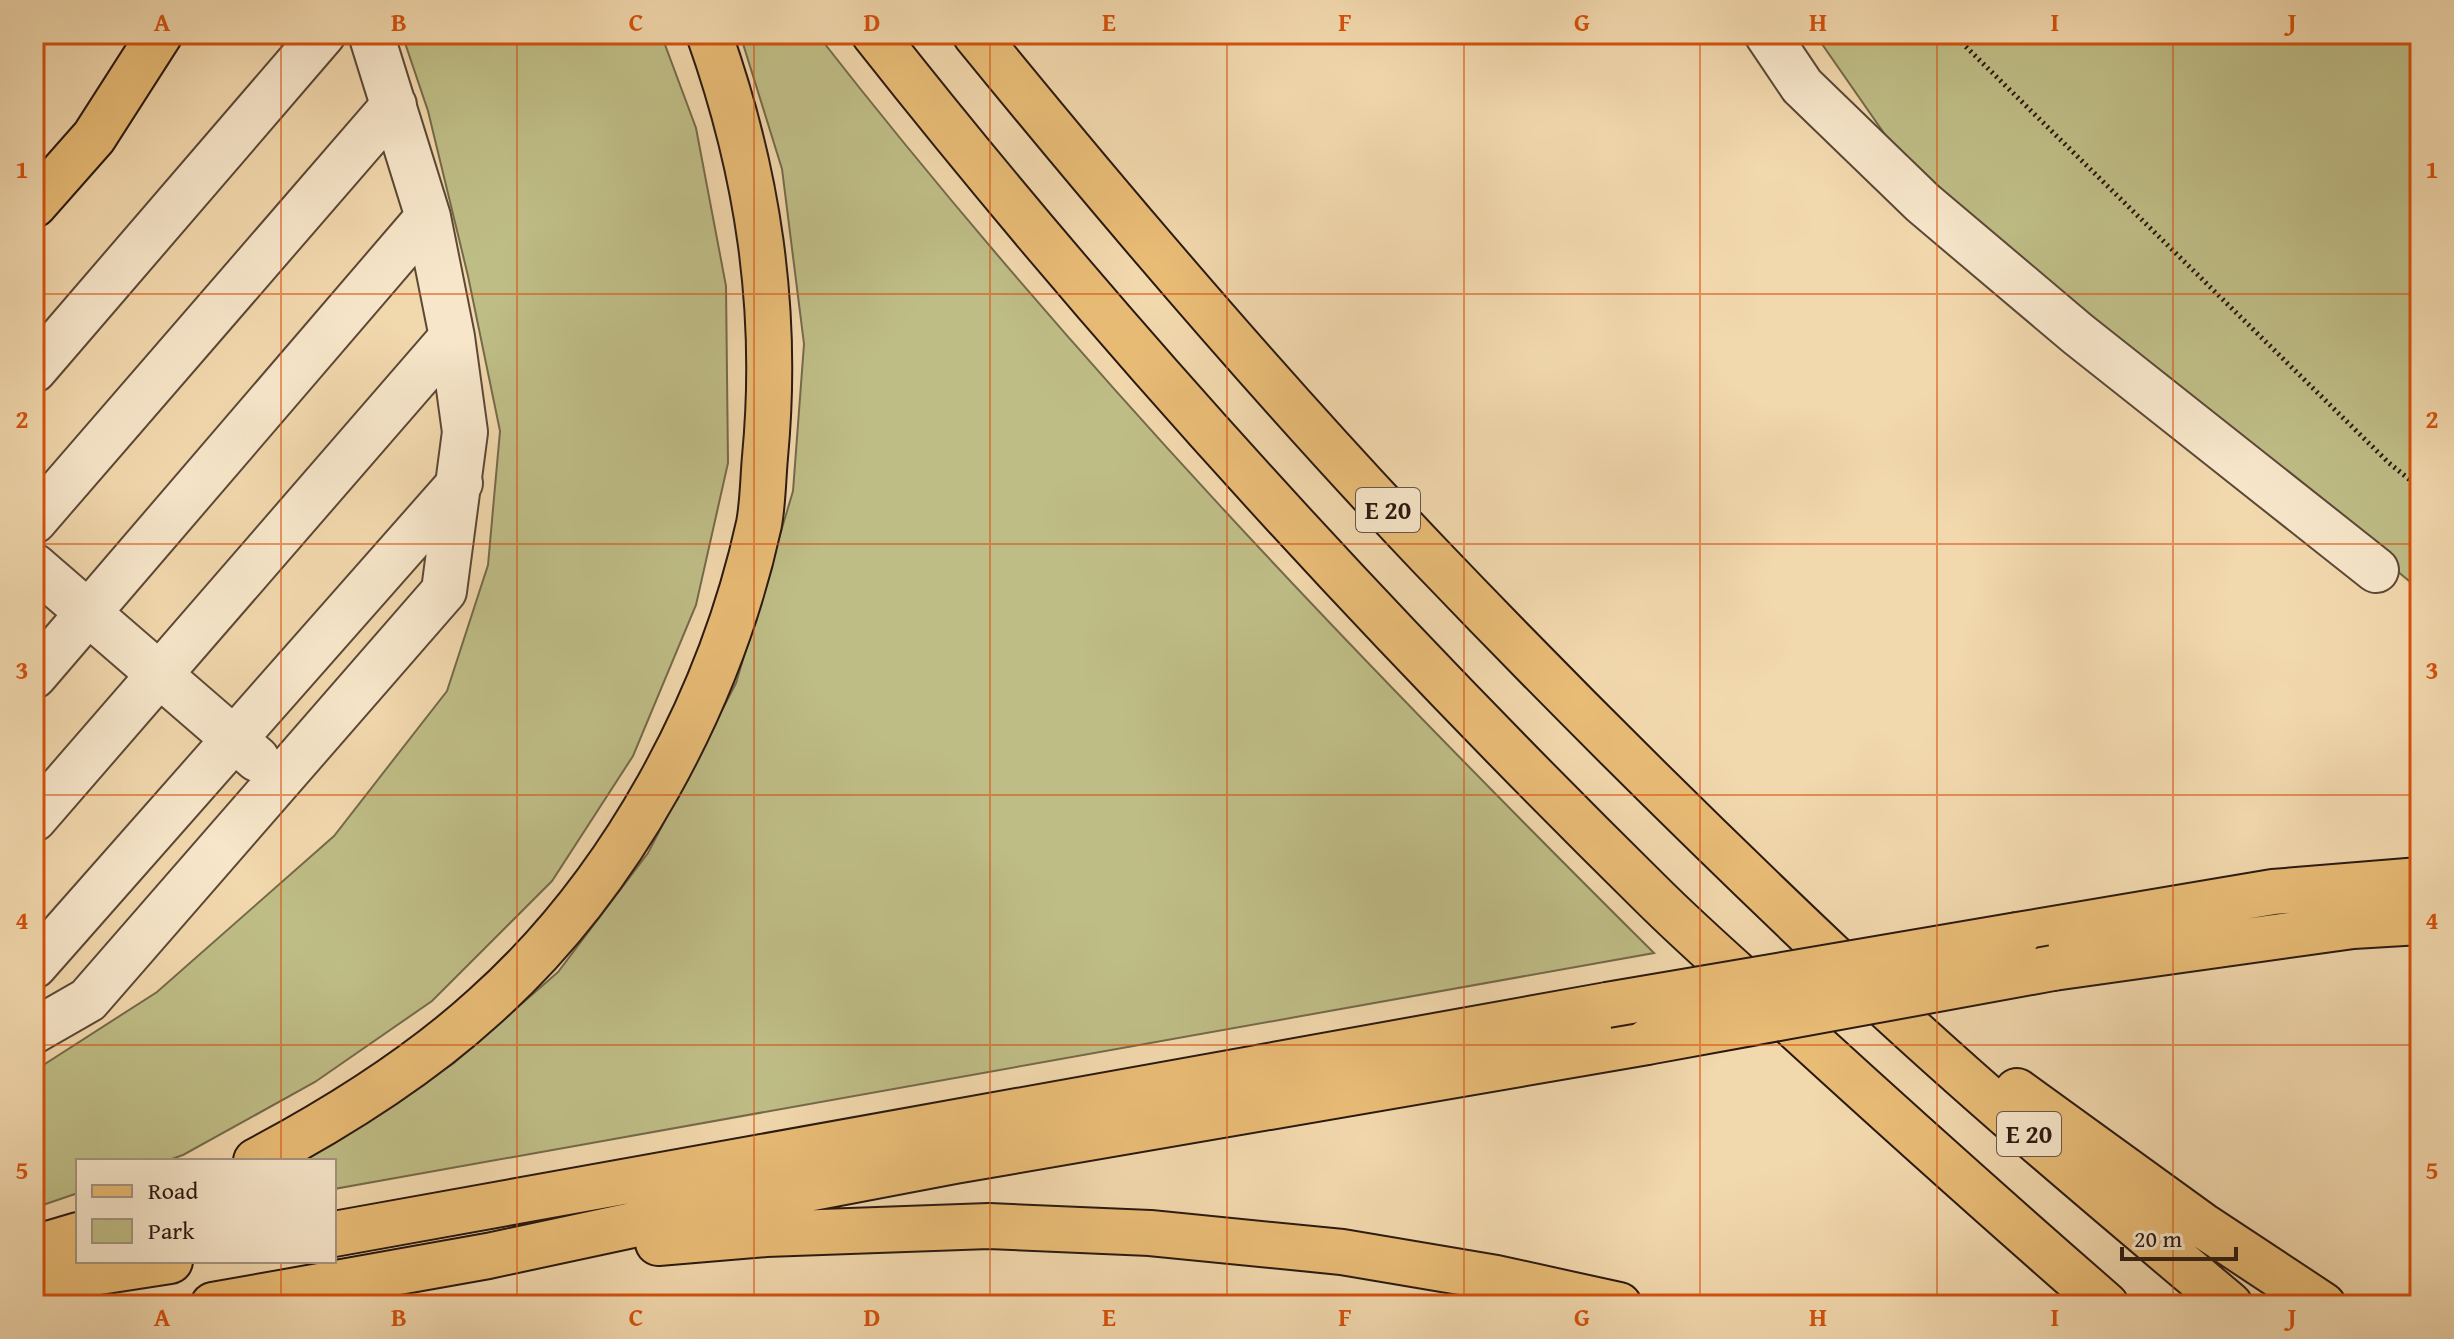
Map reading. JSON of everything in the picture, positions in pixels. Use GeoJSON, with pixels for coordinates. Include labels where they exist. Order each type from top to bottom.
{"type":"FeatureCollection","features":[{"type":"Feature","properties":{"kind":"main road"},"geometry":{"type":"LineString","coordinates":[[34,205],[94,137],[160,34]]}},
{"type":"Feature","properties":{"kind":"main road"},"geometry":{"type":"LineString","coordinates":[[260,1159],[319,1128],[411,1067],[484,1007],[547,944],[606,871],[657,790],[702,700],[732,615],[759,522],[769,414],[767,286],[754,193],[731,95],[709,34]]}},
{"type":"Feature","properties":{"kind":"main road","name":"E 20"},"geometry":{"type":"LineString","coordinates":[[874,34],[944,123],[1120,331],[1293,526],[1404,642],[1652,895],[1940,1161],[2106,1305]]}},
{"type":"Feature","properties":{"kind":"main road","name":"E 20"},"geometry":{"type":"LineString","coordinates":[[975,34],[1108,197],[1271,383],[1429,555],[1616,746],[1833,957],[2043,1147],[2230,1305]]}},
{"type":"Feature","properties":{"kind":"main road"},"geometry":{"type":"LineString","coordinates":[[336,1234],[1607,1005],[2018,935],[2273,892],[2420,880]]}},
{"type":"Feature","properties":{"kind":"main road"},"geometry":{"type":"LineString","coordinates":[[213,1305],[488,1256],[749,1200],[955,1161],[1647,1042],[2053,968],[2353,926],[2420,922]]}},
{"type":"Feature","properties":{"kind":"main road"},"geometry":{"type":"LineString","coordinates":[[1833,957],[2202,1225],[2323,1305]]}},
{"type":"Feature","properties":{"kind":"main road"},"geometry":{"type":"LineString","coordinates":[[488,1256],[766,1234],[989,1226],[1135,1232],[1342,1252],[1496,1278],[1619,1305]]}},
{"type":"Feature","properties":{"kind":"main road"},"geometry":{"type":"LineString","coordinates":[[34,1248],[76,1236]]}},
{"type":"Feature","properties":{"kind":"main road"},"geometry":{"type":"LineString","coordinates":[[34,1282],[157,1263]]}},
{"type":"Feature","properties":{"kind":"street"},"geometry":{"type":"LineString","coordinates":[[34,370],[323,34]]}},
{"type":"Feature","properties":{"kind":"street"},"geometry":{"type":"LineString","coordinates":[[34,1031],[88,1000],[444,591],[465,432],[452,337],[428,217],[371,34]]}},
{"type":"Feature","properties":{"kind":"street"},"geometry":{"type":"LineString","coordinates":[[1767,34],[1802,86],[1923,203],[2078,334],[2376,570]]}},
{"type":"Feature","properties":{"kind":"street"},"geometry":{"type":"LineString","coordinates":[[34,521],[394,105]]}},
{"type":"Feature","properties":{"kind":"street"},"geometry":{"type":"LineString","coordinates":[[34,676],[428,217]]}},
{"type":"Feature","properties":{"kind":"street"},"geometry":{"type":"LineString","coordinates":[[34,819],[452,337]]}},
{"type":"Feature","properties":{"kind":"street"},"geometry":{"type":"LineString","coordinates":[[34,966],[460,483]]}},
{"type":"Feature","properties":{"kind":"street"},"geometry":{"type":"LineString","coordinates":[[34,566],[280,779]]}},
{"type":"Feature","properties":{"kind":"path"},"geometry":{"type":"LineString","coordinates":[[1953,34],[2389,463],[2420,488]]}},
{"type":"Feature","properties":{"kind":"green space"},"geometry":{"type":"Polygon","coordinates":[[[402,34],[661,34],[696,128],[726,286],[728,463],[696,605],[633,756],[552,881],[432,1001],[315,1082],[183,1155],[172,1159],[76,1159],[76,1194],[34,1208],[34,1071],[157,992],[334,836],[447,691],[488,565],[500,431],[468,276],[428,111],[402,34]]]}},
{"type":"Feature","properties":{"kind":"green space"},"geometry":{"type":"Polygon","coordinates":[[[740,34],[817,34],[1014,274],[1221,507],[1435,732],[1654,953],[336,1189],[336,1159],[306,1159],[454,1063],[558,972],[648,853],[736,683],[793,491],[804,344],[782,169],[740,34]]]}},
{"type":"Feature","properties":{"kind":"green space"},"geometry":{"type":"Polygon","coordinates":[[[1815,34],[2420,34],[2420,590],[1902,159],[1815,34]]]}}]}
